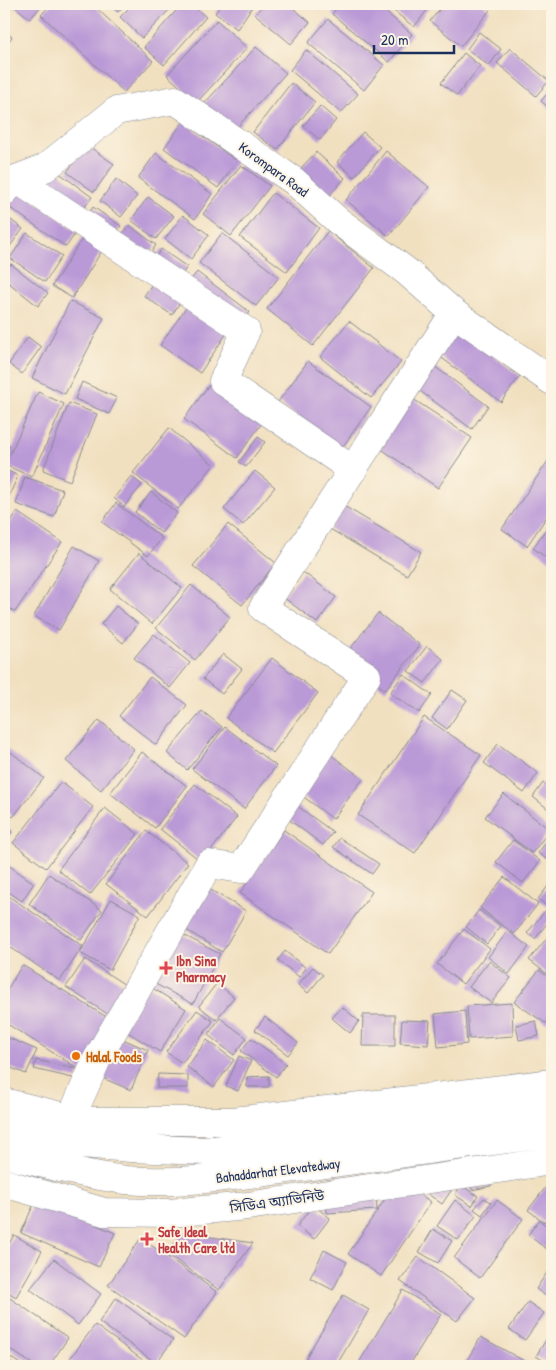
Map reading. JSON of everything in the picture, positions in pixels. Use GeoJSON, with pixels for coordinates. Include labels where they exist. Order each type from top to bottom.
{"type":"FeatureCollection","features":[{"type":"Feature","properties":{"kind":"main road","name":"Korompara Road"},"geometry":{"type":"LineString","coordinates":[[10,186],[45,168],[116,112],[175,100],[294,180],[337,220],[406,271],[454,313],[552,381]]}},
{"type":"Feature","properties":{"kind":"main road"},"geometry":{"type":"LineString","coordinates":[[10,186],[246,332],[223,381],[354,470]]}},
{"type":"Feature","properties":{"kind":"main road"},"geometry":{"type":"LineString","coordinates":[[71,1118],[97,1059],[209,864],[241,869],[367,676],[263,608],[454,313]]}},
{"type":"Feature","properties":{"kind":"main road"},"geometry":{"type":"LineString","coordinates":[[4,1102],[82,1121],[234,1121],[552,1083]]}},
{"type":"Feature","properties":{"kind":"main road","name":"Bahaddarhat Elevatedway"},"geometry":{"type":"LineString","coordinates":[[4,1126],[68,1143],[204,1151],[289,1142],[552,1106]]}},
{"type":"Feature","properties":{"kind":"main road","name":"Bahaddarhat Elevatedway"},"geometry":{"type":"LineString","coordinates":[[4,1154],[97,1175],[127,1180],[161,1181],[238,1175],[552,1133]]}},
{"type":"Feature","properties":{"kind":"main road","name":"সিডিএ অ্যাভিনিউ"},"geometry":{"type":"LineString","coordinates":[[4,1183],[104,1212],[169,1213],[248,1206],[552,1161]]}},
{"type":"Feature","properties":{"kind":"building"},"geometry":{"type":"Polygon","coordinates":[[[12,4],[43,4],[30,19],[12,4]]]}},
{"type":"Feature","properties":{"kind":"building"},"geometry":{"type":"Polygon","coordinates":[[[51,4],[92,4],[153,61],[124,92],[41,15],[51,4]]]}},
{"type":"Feature","properties":{"kind":"building"},"geometry":{"type":"Polygon","coordinates":[[[108,4],[125,4],[118,12],[108,4]]]}},
{"type":"Feature","properties":{"kind":"building"},"geometry":{"type":"Polygon","coordinates":[[[133,4],[175,4],[142,38],[120,17],[133,4]]]}},
{"type":"Feature","properties":{"kind":"building"},"geometry":{"type":"Polygon","coordinates":[[[182,4],[191,4],[206,17],[164,65],[144,47],[182,4]]]}},
{"type":"Feature","properties":{"kind":"building"},"geometry":{"type":"Polygon","coordinates":[[[222,4],[254,4],[237,29],[215,13],[222,4]]]}},
{"type":"Feature","properties":{"kind":"building"},"geometry":{"type":"Polygon","coordinates":[[[264,4],[288,4],[310,22],[291,44],[255,14],[264,4]]]}},
{"type":"Feature","properties":{"kind":"building"},"geometry":{"type":"Polygon","coordinates":[[[340,4],[376,4],[412,34],[389,62],[332,14],[340,4]]]}},
{"type":"Feature","properties":{"kind":"building"},"geometry":{"type":"Polygon","coordinates":[[[385,4],[432,4],[414,27],[385,4]]]}},
{"type":"Feature","properties":{"kind":"building"},"geometry":{"type":"Polygon","coordinates":[[[444,4],[483,4],[490,10],[461,46],[430,21],[444,4]]]}},
{"type":"Feature","properties":{"kind":"building"},"geometry":{"type":"Polygon","coordinates":[[[328,19],[384,65],[364,90],[308,43],[328,19]]]}},
{"type":"Feature","properties":{"kind":"building"},"geometry":{"type":"Polygon","coordinates":[[[217,20],[247,48],[197,102],[167,75],[217,20]]]}},
{"type":"Feature","properties":{"kind":"building"},"geometry":{"type":"Polygon","coordinates":[[[4,31],[12,37],[4,47],[4,31]]]}},
{"type":"Feature","properties":{"kind":"building"},"geometry":{"type":"Polygon","coordinates":[[[479,32],[501,49],[489,66],[467,49],[479,32]]]}},
{"type":"Feature","properties":{"kind":"building"},"geometry":{"type":"Polygon","coordinates":[[[256,47],[286,73],[232,133],[202,106],[256,47]]]}},
{"type":"Feature","properties":{"kind":"building"},"geometry":{"type":"Polygon","coordinates":[[[510,48],[549,81],[536,96],[497,63],[510,48]]]}},
{"type":"Feature","properties":{"kind":"building"},"geometry":{"type":"Polygon","coordinates":[[[306,50],[358,94],[341,113],[290,70],[306,50]]]}},
{"type":"Feature","properties":{"kind":"building"},"geometry":{"type":"Polygon","coordinates":[[[464,53],[480,66],[457,96],[441,83],[464,53]]]}},
{"type":"Feature","properties":{"kind":"building"},"geometry":{"type":"Polygon","coordinates":[[[291,83],[315,102],[277,150],[253,132],[291,83]]]}},
{"type":"Feature","properties":{"kind":"building"},"geometry":{"type":"Polygon","coordinates":[[[552,88],[552,111],[541,101],[552,88]]]}},
{"type":"Feature","properties":{"kind":"building"},"geometry":{"type":"Polygon","coordinates":[[[320,106],[336,120],[320,140],[303,126],[320,106]]]}},
{"type":"Feature","properties":{"kind":"building"},"geometry":{"type":"Polygon","coordinates":[[[183,122],[237,161],[218,188],[164,148],[183,122]]]}},
{"type":"Feature","properties":{"kind":"building"},"geometry":{"type":"Polygon","coordinates":[[[363,132],[380,147],[354,177],[337,162],[363,132]]]}},
{"type":"Feature","properties":{"kind":"building"},"geometry":{"type":"Polygon","coordinates":[[[87,145],[114,164],[94,192],[67,172],[87,145]]]}},
{"type":"Feature","properties":{"kind":"building"},"geometry":{"type":"Polygon","coordinates":[[[386,151],[429,187],[389,236],[346,200],[386,151]]]}},
{"type":"Feature","properties":{"kind":"building"},"geometry":{"type":"Polygon","coordinates":[[[316,152],[345,178],[329,196],[300,169],[316,152]]]}},
{"type":"Feature","properties":{"kind":"building"},"geometry":{"type":"Polygon","coordinates":[[[156,153],[212,194],[195,219],[138,178],[156,153]]]}},
{"type":"Feature","properties":{"kind":"building"},"geometry":{"type":"Polygon","coordinates":[[[241,165],[270,186],[231,236],[203,214],[241,165]]]}},
{"type":"Feature","properties":{"kind":"building"},"geometry":{"type":"Polygon","coordinates":[[[51,167],[92,197],[78,216],[34,183],[51,167]]]}},
{"type":"Feature","properties":{"kind":"building"},"geometry":{"type":"Polygon","coordinates":[[[116,179],[137,196],[121,217],[100,201],[116,179]]]}},
{"type":"Feature","properties":{"kind":"building"},"geometry":{"type":"Polygon","coordinates":[[[18,189],[77,231],[66,247],[6,205],[18,189]]]}},
{"type":"Feature","properties":{"kind":"building"},"geometry":{"type":"Polygon","coordinates":[[[273,193],[319,228],[287,272],[240,237],[273,193]]]}},
{"type":"Feature","properties":{"kind":"building"},"geometry":{"type":"Polygon","coordinates":[[[148,197],[174,216],[156,239],[131,220],[148,197]]]}},
{"type":"Feature","properties":{"kind":"building"},"geometry":{"type":"Polygon","coordinates":[[[93,207],[121,226],[112,239],[84,221],[93,207]]]}},
{"type":"Feature","properties":{"kind":"building"},"geometry":{"type":"Polygon","coordinates":[[[4,215],[23,229],[4,254],[4,215]]]}},
{"type":"Feature","properties":{"kind":"building"},"geometry":{"type":"Polygon","coordinates":[[[183,215],[209,235],[191,259],[165,239],[183,215]]]}},
{"type":"Feature","properties":{"kind":"building"},"geometry":{"type":"Polygon","coordinates":[[[129,225],[156,245],[146,260],[118,240],[129,225]]]}},
{"type":"Feature","properties":{"kind":"building"},"geometry":{"type":"Polygon","coordinates":[[[328,231],[374,268],[313,346],[267,309],[328,231]]]}},
{"type":"Feature","properties":{"kind":"building"},"geometry":{"type":"Polygon","coordinates":[[[27,233],[62,256],[45,282],[10,258],[27,233]]]}},
{"type":"Feature","properties":{"kind":"building"},"geometry":{"type":"Polygon","coordinates":[[[222,233],[279,277],[256,306],[199,263],[222,233]]]}},
{"type":"Feature","properties":{"kind":"building"},"geometry":{"type":"Polygon","coordinates":[[[83,237],[103,249],[72,298],[52,286],[83,237]]]}},
{"type":"Feature","properties":{"kind":"building"},"geometry":{"type":"Polygon","coordinates":[[[161,249],[187,267],[178,280],[153,261],[161,249]]]}},
{"type":"Feature","properties":{"kind":"building"},"geometry":{"type":"Polygon","coordinates":[[[11,264],[48,293],[38,306],[4,279],[4,273],[11,264]]]}},
{"type":"Feature","properties":{"kind":"building"},"geometry":{"type":"Polygon","coordinates":[[[197,272],[250,312],[242,322],[189,282],[197,272]]]}},
{"type":"Feature","properties":{"kind":"building"},"geometry":{"type":"Polygon","coordinates":[[[152,284],[180,302],[172,315],[144,296],[152,284]]]}},
{"type":"Feature","properties":{"kind":"building"},"geometry":{"type":"Polygon","coordinates":[[[70,301],[104,318],[65,394],[32,378],[70,301]]]}},
{"type":"Feature","properties":{"kind":"building"},"geometry":{"type":"Polygon","coordinates":[[[190,302],[229,330],[200,373],[160,345],[190,302]]]}},
{"type":"Feature","properties":{"kind":"building"},"geometry":{"type":"Polygon","coordinates":[[[349,321],[401,362],[371,398],[320,357],[349,321]]]}},
{"type":"Feature","properties":{"kind":"building"},"geometry":{"type":"Polygon","coordinates":[[[454,327],[520,376],[501,402],[435,353],[454,327]]]}},
{"type":"Feature","properties":{"kind":"building"},"geometry":{"type":"Polygon","coordinates":[[[28,337],[41,347],[22,374],[9,364],[28,337]]]}},
{"type":"Feature","properties":{"kind":"building"},"geometry":{"type":"Polygon","coordinates":[[[308,361],[371,407],[341,449],[278,402],[308,361]]]}},
{"type":"Feature","properties":{"kind":"building"},"geometry":{"type":"Polygon","coordinates":[[[430,363],[488,406],[472,429],[413,386],[430,363]]]}},
{"type":"Feature","properties":{"kind":"building"},"geometry":{"type":"Polygon","coordinates":[[[82,382],[117,398],[109,414],[75,399],[82,382]]]}},
{"type":"Feature","properties":{"kind":"building"},"geometry":{"type":"Polygon","coordinates":[[[209,385],[262,423],[237,458],[184,419],[209,385]]]}},
{"type":"Feature","properties":{"kind":"building"},"geometry":{"type":"Polygon","coordinates":[[[38,392],[64,404],[32,477],[5,465],[38,392]]]}},
{"type":"Feature","properties":{"kind":"building"},"geometry":{"type":"Polygon","coordinates":[[[407,395],[472,438],[438,488],[374,444],[407,395]]]}},
{"type":"Feature","properties":{"kind":"building"},"geometry":{"type":"Polygon","coordinates":[[[69,403],[97,414],[70,481],[43,470],[69,403]]]}},
{"type":"Feature","properties":{"kind":"building"},"geometry":{"type":"Polygon","coordinates":[[[169,428],[214,465],[178,509],[133,473],[169,428]]]}},
{"type":"Feature","properties":{"kind":"building"},"geometry":{"type":"Polygon","coordinates":[[[258,437],[265,442],[246,467],[239,462],[258,437]]]}},
{"type":"Feature","properties":{"kind":"building"},"geometry":{"type":"Polygon","coordinates":[[[4,443],[10,446],[4,459],[4,443]]]}},
{"type":"Feature","properties":{"kind":"building"},"geometry":{"type":"Polygon","coordinates":[[[552,455],[552,509],[527,546],[502,529],[552,455]]]}},
{"type":"Feature","properties":{"kind":"building"},"geometry":{"type":"Polygon","coordinates":[[[4,469],[18,476],[4,507],[4,469]]]}},
{"type":"Feature","properties":{"kind":"building"},"geometry":{"type":"Polygon","coordinates":[[[255,471],[275,487],[243,525],[224,509],[255,471]]]}},
{"type":"Feature","properties":{"kind":"building"},"geometry":{"type":"Polygon","coordinates":[[[131,476],[142,485],[124,507],[114,498],[131,476]]]}},
{"type":"Feature","properties":{"kind":"building"},"geometry":{"type":"Polygon","coordinates":[[[25,477],[63,490],[54,517],[16,504],[25,477]]]}},
{"type":"Feature","properties":{"kind":"building"},"geometry":{"type":"Polygon","coordinates":[[[151,492],[177,513],[161,533],[135,512],[151,492]]]}},
{"type":"Feature","properties":{"kind":"building"},"geometry":{"type":"Polygon","coordinates":[[[116,503],[162,538],[148,556],[102,522],[116,503]]]}},
{"type":"Feature","properties":{"kind":"building"},"geometry":{"type":"Polygon","coordinates":[[[344,506],[421,552],[407,575],[330,529],[344,506]]]}},
{"type":"Feature","properties":{"kind":"building"},"geometry":{"type":"Polygon","coordinates":[[[17,512],[62,542],[15,612],[4,604],[4,532],[17,512]]]}},
{"type":"Feature","properties":{"kind":"building"},"geometry":{"type":"Polygon","coordinates":[[[552,520],[552,562],[533,548],[552,520]]]}},
{"type":"Feature","properties":{"kind":"building"},"geometry":{"type":"Polygon","coordinates":[[[228,524],[276,563],[242,605],[193,566],[228,524]]]}},
{"type":"Feature","properties":{"kind":"building"},"geometry":{"type":"Polygon","coordinates":[[[74,546],[99,561],[59,630],[34,616],[74,546]]]}},
{"type":"Feature","properties":{"kind":"building"},"geometry":{"type":"Polygon","coordinates":[[[139,553],[182,588],[152,624],[110,589],[139,553]]]}},
{"type":"Feature","properties":{"kind":"building"},"geometry":{"type":"Polygon","coordinates":[[[303,572],[336,597],[317,623],[283,597],[303,572]]]}},
{"type":"Feature","properties":{"kind":"building"},"geometry":{"type":"Polygon","coordinates":[[[191,585],[230,617],[195,660],[156,628],[191,585]]]}},
{"type":"Feature","properties":{"kind":"building"},"geometry":{"type":"Polygon","coordinates":[[[116,606],[138,624],[123,643],[101,624],[116,606]]]}},
{"type":"Feature","properties":{"kind":"building"},"geometry":{"type":"Polygon","coordinates":[[[378,613],[420,645],[385,690],[343,658],[378,613]]]}},
{"type":"Feature","properties":{"kind":"building"},"geometry":{"type":"Polygon","coordinates":[[[4,629],[10,634],[4,643],[4,629]]]}},
{"type":"Feature","properties":{"kind":"building"},"geometry":{"type":"Polygon","coordinates":[[[154,634],[190,663],[170,688],[134,658],[154,634]]]}},
{"type":"Feature","properties":{"kind":"building"},"geometry":{"type":"Polygon","coordinates":[[[427,646],[443,659],[425,683],[408,671],[427,646]]]}},
{"type":"Feature","properties":{"kind":"building"},"geometry":{"type":"Polygon","coordinates":[[[223,654],[242,669],[222,694],[203,679],[223,654]]]}},
{"type":"Feature","properties":{"kind":"building"},"geometry":{"type":"Polygon","coordinates":[[[272,658],[318,693],[273,753],[226,718],[272,658]]]}},
{"type":"Feature","properties":{"kind":"building"},"geometry":{"type":"Polygon","coordinates":[[[403,674],[432,695],[419,713],[390,693],[403,674]]]}},
{"type":"Feature","properties":{"kind":"building"},"geometry":{"type":"Polygon","coordinates":[[[150,677],[187,705],[156,745],[119,716],[150,677]]]}},
{"type":"Feature","properties":{"kind":"building"},"geometry":{"type":"Polygon","coordinates":[[[452,690],[467,700],[447,729],[432,718],[452,690]]]}},
{"type":"Feature","properties":{"kind":"building"},"geometry":{"type":"Polygon","coordinates":[[[202,711],[222,727],[187,770],[167,753],[202,711]]]}},
{"type":"Feature","properties":{"kind":"building"},"geometry":{"type":"Polygon","coordinates":[[[424,717],[481,755],[415,853],[358,815],[424,717]]]}},
{"type":"Feature","properties":{"kind":"building"},"geometry":{"type":"Polygon","coordinates":[[[99,720],[134,749],[101,790],[66,761],[99,720]]]}},
{"type":"Feature","properties":{"kind":"building"},"geometry":{"type":"Polygon","coordinates":[[[225,727],[276,766],[244,809],[192,769],[225,727]]]}},
{"type":"Feature","properties":{"kind":"building"},"geometry":{"type":"Polygon","coordinates":[[[498,744],[538,773],[524,793],[484,763],[498,744]]]}},
{"type":"Feature","properties":{"kind":"building"},"geometry":{"type":"Polygon","coordinates":[[[318,745],[363,779],[333,819],[288,785],[318,745]]]}},
{"type":"Feature","properties":{"kind":"building"},"geometry":{"type":"Polygon","coordinates":[[[7,749],[44,778],[13,817],[4,810],[4,753],[7,749]]]}},
{"type":"Feature","properties":{"kind":"building"},"geometry":{"type":"Polygon","coordinates":[[[142,752],[187,786],[155,828],[110,793],[142,752]]]}},
{"type":"Feature","properties":{"kind":"building"},"geometry":{"type":"Polygon","coordinates":[[[61,782],[93,807],[46,868],[13,843],[61,782]]]}},
{"type":"Feature","properties":{"kind":"building"},"geometry":{"type":"Polygon","coordinates":[[[543,783],[552,790],[552,812],[533,797],[543,783]]]}},
{"type":"Feature","properties":{"kind":"building"},"geometry":{"type":"Polygon","coordinates":[[[195,784],[237,817],[202,862],[160,829],[195,784]]]}},
{"type":"Feature","properties":{"kind":"building"},"geometry":{"type":"Polygon","coordinates":[[[504,794],[550,830],[532,853],[485,817],[504,794]]]}},
{"type":"Feature","properties":{"kind":"building"},"geometry":{"type":"Polygon","coordinates":[[[289,800],[333,832],[323,845],[280,813],[289,800]]]}},
{"type":"Feature","properties":{"kind":"building"},"geometry":{"type":"Polygon","coordinates":[[[105,808],[138,834],[90,895],[58,870],[105,808]]]}},
{"type":"Feature","properties":{"kind":"building"},"geometry":{"type":"Polygon","coordinates":[[[4,825],[12,832],[4,843],[4,825]]]}},
{"type":"Feature","properties":{"kind":"building"},"geometry":{"type":"Polygon","coordinates":[[[284,830],[372,892],[328,954],[240,893],[284,830]]]}},
{"type":"Feature","properties":{"kind":"building"},"geometry":{"type":"Polygon","coordinates":[[[146,831],[188,863],[148,916],[106,884],[146,831]]]}},
{"type":"Feature","properties":{"kind":"building"},"geometry":{"type":"Polygon","coordinates":[[[552,834],[552,863],[538,853],[552,834]]]}},
{"type":"Feature","properties":{"kind":"building"},"geometry":{"type":"Polygon","coordinates":[[[340,838],[379,864],[372,874],[333,847],[340,838]]]}},
{"type":"Feature","properties":{"kind":"building"},"geometry":{"type":"Polygon","coordinates":[[[513,840],[540,861],[523,883],[496,862],[513,840]]]}},
{"type":"Feature","properties":{"kind":"building"},"geometry":{"type":"Polygon","coordinates":[[[4,862],[34,883],[22,901],[4,889],[4,862]]]}},
{"type":"Feature","properties":{"kind":"building"},"geometry":{"type":"Polygon","coordinates":[[[49,874],[102,910],[81,940],[29,904],[49,874]]]}},
{"type":"Feature","properties":{"kind":"building"},"geometry":{"type":"Polygon","coordinates":[[[504,877],[538,904],[514,934],[480,908],[504,877]]]}},
{"type":"Feature","properties":{"kind":"building"},"geometry":{"type":"Polygon","coordinates":[[[552,881],[552,910],[538,899],[552,881]]]}},
{"type":"Feature","properties":{"kind":"building"},"geometry":{"type":"Polygon","coordinates":[[[199,883],[246,911],[222,952],[175,923],[199,883]]]}},
{"type":"Feature","properties":{"kind":"building"},"geometry":{"type":"Polygon","coordinates":[[[4,893],[83,946],[60,981],[4,943],[4,893]]]}},
{"type":"Feature","properties":{"kind":"building"},"geometry":{"type":"Polygon","coordinates":[[[111,899],[140,915],[110,970],[80,953],[111,899]]]}},
{"type":"Feature","properties":{"kind":"building"},"geometry":{"type":"Polygon","coordinates":[[[479,910],[501,926],[487,944],[466,927],[479,910]]]}},
{"type":"Feature","properties":{"kind":"building"},"geometry":{"type":"Polygon","coordinates":[[[545,911],[552,917],[535,939],[527,933],[545,911]]]}},
{"type":"Feature","properties":{"kind":"building"},"geometry":{"type":"Polygon","coordinates":[[[172,929],[220,954],[193,1004],[146,979],[172,929]]]}},
{"type":"Feature","properties":{"kind":"building"},"geometry":{"type":"Polygon","coordinates":[[[464,929],[490,949],[463,984],[437,964],[464,929]]]}},
{"type":"Feature","properties":{"kind":"building"},"geometry":{"type":"Polygon","coordinates":[[[508,931],[529,947],[509,974],[488,957],[508,931]]]}},
{"type":"Feature","properties":{"kind":"building"},"geometry":{"type":"Polygon","coordinates":[[[547,938],[552,943],[552,967],[547,974],[529,960],[547,938]]]}},
{"type":"Feature","properties":{"kind":"building"},"geometry":{"type":"Polygon","coordinates":[[[285,951],[306,968],[299,977],[278,960],[285,951]]]}},
{"type":"Feature","properties":{"kind":"building"},"geometry":{"type":"Polygon","coordinates":[[[85,959],[130,988],[112,1017],[66,987],[85,959]]]}},
{"type":"Feature","properties":{"kind":"building"},"geometry":{"type":"Polygon","coordinates":[[[489,961],[511,978],[491,1003],[469,987],[489,961]]]}},
{"type":"Feature","properties":{"kind":"building"},"geometry":{"type":"Polygon","coordinates":[[[22,965],[113,1021],[82,1071],[4,1022],[4,995],[22,965]]]}},
{"type":"Feature","properties":{"kind":"building"},"geometry":{"type":"Polygon","coordinates":[[[313,967],[323,975],[308,993],[298,985],[313,967]]]}},
{"type":"Feature","properties":{"kind":"building"},"geometry":{"type":"Polygon","coordinates":[[[539,970],[552,980],[552,1021],[545,1023],[514,1002],[539,970]]]}},
{"type":"Feature","properties":{"kind":"building"},"geometry":{"type":"Polygon","coordinates":[[[217,983],[234,997],[216,1020],[199,1006],[217,983]]]}},
{"type":"Feature","properties":{"kind":"building"},"geometry":{"type":"Polygon","coordinates":[[[149,986],[186,1009],[160,1052],[122,1029],[149,986]]]}},
{"type":"Feature","properties":{"kind":"building"},"geometry":{"type":"Polygon","coordinates":[[[512,1003],[513,1036],[469,1039],[467,1006],[512,1003]]]}},
{"type":"Feature","properties":{"kind":"building"},"geometry":{"type":"Polygon","coordinates":[[[342,1007],[359,1021],[350,1033],[332,1018],[342,1007]]]}},
{"type":"Feature","properties":{"kind":"building"},"geometry":{"type":"Polygon","coordinates":[[[197,1010],[213,1021],[182,1063],[166,1052],[197,1010]]]}},
{"type":"Feature","properties":{"kind":"building"},"geometry":{"type":"Polygon","coordinates":[[[465,1011],[467,1044],[438,1047],[435,1014],[465,1011]]]}},
{"type":"Feature","properties":{"kind":"building"},"geometry":{"type":"Polygon","coordinates":[[[363,1015],[395,1015],[395,1046],[362,1046],[363,1015]]]}},
{"type":"Feature","properties":{"kind":"building"},"geometry":{"type":"Polygon","coordinates":[[[265,1017],[298,1043],[288,1055],[255,1030],[265,1017]]]}},
{"type":"Feature","properties":{"kind":"building"},"geometry":{"type":"Polygon","coordinates":[[[220,1018],[247,1038],[234,1055],[208,1035],[220,1018]]]}},
{"type":"Feature","properties":{"kind":"building"},"geometry":{"type":"Polygon","coordinates":[[[402,1020],[430,1021],[428,1045],[400,1043],[402,1020]]]}},
{"type":"Feature","properties":{"kind":"building"},"geometry":{"type":"Polygon","coordinates":[[[536,1021],[539,1036],[519,1040],[516,1025],[536,1021]]]}},
{"type":"Feature","properties":{"kind":"building"},"geometry":{"type":"Polygon","coordinates":[[[4,1036],[37,1050],[26,1074],[4,1065],[4,1036]]]}},
{"type":"Feature","properties":{"kind":"building"},"geometry":{"type":"Polygon","coordinates":[[[118,1037],[148,1050],[131,1090],[100,1077],[118,1037]]]}},
{"type":"Feature","properties":{"kind":"building"},"geometry":{"type":"Polygon","coordinates":[[[251,1038],[286,1064],[276,1077],[241,1051],[251,1038]]]}},
{"type":"Feature","properties":{"kind":"building"},"geometry":{"type":"Polygon","coordinates":[[[207,1040],[234,1060],[214,1087],[187,1067],[207,1040]]]}},
{"type":"Feature","properties":{"kind":"building"},"geometry":{"type":"Polygon","coordinates":[[[239,1056],[251,1061],[238,1091],[226,1086],[239,1056]]]}},
{"type":"Feature","properties":{"kind":"building"},"geometry":{"type":"Polygon","coordinates":[[[36,1060],[80,1070],[77,1079],[34,1069],[36,1060]]]}},
{"type":"Feature","properties":{"kind":"building"},"geometry":{"type":"Polygon","coordinates":[[[158,1074],[188,1075],[188,1088],[157,1088],[158,1074]]]}},
{"type":"Feature","properties":{"kind":"building"},"geometry":{"type":"Polygon","coordinates":[[[269,1076],[269,1087],[247,1087],[247,1077],[269,1076]]]}},
{"type":"Feature","properties":{"kind":"building"},"geometry":{"type":"Polygon","coordinates":[[[489,1174],[491,1186],[472,1190],[470,1177],[489,1174]]]}},
{"type":"Feature","properties":{"kind":"building"},"geometry":{"type":"Polygon","coordinates":[[[440,1175],[455,1185],[442,1204],[428,1194],[440,1175]]]}},
{"type":"Feature","properties":{"kind":"building"},"geometry":{"type":"Polygon","coordinates":[[[398,1180],[431,1202],[381,1276],[348,1254],[398,1180]]]}},
{"type":"Feature","properties":{"kind":"building"},"geometry":{"type":"Polygon","coordinates":[[[461,1185],[478,1196],[472,1206],[455,1195],[461,1185]]]}},
{"type":"Feature","properties":{"kind":"building"},"geometry":{"type":"Polygon","coordinates":[[[546,1187],[552,1192],[552,1212],[544,1222],[528,1210],[546,1187]]]}},
{"type":"Feature","properties":{"kind":"building"},"geometry":{"type":"Polygon","coordinates":[[[376,1192],[377,1210],[327,1213],[326,1194],[376,1192]]]}},
{"type":"Feature","properties":{"kind":"building"},"geometry":{"type":"Polygon","coordinates":[[[484,1198],[491,1203],[482,1215],[474,1209],[484,1198]]]}},
{"type":"Feature","properties":{"kind":"building"},"geometry":{"type":"Polygon","coordinates":[[[36,1199],[115,1233],[99,1267],[21,1233],[36,1199]]]}},
{"type":"Feature","properties":{"kind":"building"},"geometry":{"type":"Polygon","coordinates":[[[455,1200],[476,1216],[458,1240],[437,1226],[455,1200]]]}},
{"type":"Feature","properties":{"kind":"building"},"geometry":{"type":"Polygon","coordinates":[[[497,1200],[523,1219],[480,1278],[454,1258],[497,1200]]]}},
{"type":"Feature","properties":{"kind":"building"},"geometry":{"type":"Polygon","coordinates":[[[313,1205],[330,1218],[314,1239],[297,1226],[313,1205]]]}},
{"type":"Feature","properties":{"kind":"building"},"geometry":{"type":"Polygon","coordinates":[[[539,1220],[552,1230],[552,1253],[528,1235],[539,1220]]]}},
{"type":"Feature","properties":{"kind":"building"},"geometry":{"type":"Polygon","coordinates":[[[433,1229],[452,1241],[438,1263],[419,1252],[433,1229]]]}},
{"type":"Feature","properties":{"kind":"building"},"geometry":{"type":"Polygon","coordinates":[[[183,1233],[253,1243],[219,1290],[167,1254],[183,1233]]]}},
{"type":"Feature","properties":{"kind":"building"},"geometry":{"type":"Polygon","coordinates":[[[14,1235],[42,1251],[16,1297],[4,1290],[4,1253],[14,1235]]]}},
{"type":"Feature","properties":{"kind":"building"},"geometry":{"type":"Polygon","coordinates":[[[141,1238],[217,1292],[184,1339],[108,1285],[141,1238]]]}},
{"type":"Feature","properties":{"kind":"building"},"geometry":{"type":"Polygon","coordinates":[[[324,1250],[347,1262],[333,1290],[310,1278],[324,1250]]]}},
{"type":"Feature","properties":{"kind":"building"},"geometry":{"type":"Polygon","coordinates":[[[418,1257],[475,1298],[457,1321],[400,1281],[418,1257]]]}},
{"type":"Feature","properties":{"kind":"building"},"geometry":{"type":"Polygon","coordinates":[[[54,1259],[101,1294],[78,1325],[30,1289],[54,1259]]]}},
{"type":"Feature","properties":{"kind":"building"},"geometry":{"type":"Polygon","coordinates":[[[552,1265],[552,1296],[550,1299],[536,1289],[552,1265]]]}},
{"type":"Feature","properties":{"kind":"building"},"geometry":{"type":"Polygon","coordinates":[[[403,1290],[441,1314],[409,1366],[357,1366],[403,1290]]]}},
{"type":"Feature","properties":{"kind":"building"},"geometry":{"type":"Polygon","coordinates":[[[343,1295],[369,1310],[336,1366],[301,1366],[343,1295]]]}},
{"type":"Feature","properties":{"kind":"building"},"geometry":{"type":"Polygon","coordinates":[[[10,1298],[68,1338],[49,1366],[35,1366],[4,1345],[4,1306],[10,1298]]]}},
{"type":"Feature","properties":{"kind":"building"},"geometry":{"type":"Polygon","coordinates":[[[116,1298],[173,1340],[156,1363],[99,1322],[116,1298]]]}},
{"type":"Feature","properties":{"kind":"building"},"geometry":{"type":"Polygon","coordinates":[[[528,1302],[544,1313],[525,1340],[509,1329],[528,1302]]]}},
{"type":"Feature","properties":{"kind":"building"},"geometry":{"type":"Polygon","coordinates":[[[95,1325],[151,1366],[77,1366],[69,1360],[95,1325]]]}},
{"type":"Feature","properties":{"kind":"building"},"geometry":{"type":"Polygon","coordinates":[[[552,1330],[552,1366],[536,1356],[552,1330]]]}},
{"type":"Feature","properties":{"kind":"building"},"geometry":{"type":"Polygon","coordinates":[[[481,1337],[533,1366],[471,1366],[465,1363],[481,1337]]]}},
{"type":"Feature","properties":{"kind":"building"},"geometry":{"type":"Polygon","coordinates":[[[4,1353],[23,1366],[4,1366],[4,1353]]]}},
{"type":"Feature","properties":{"kind":"place","name":"Ibn Sina Pharmacy"},"geometry":{"type":"Point","coordinates":[166,968]}},
{"type":"Feature","properties":{"kind":"place","name":"Halal Foods"},"geometry":{"type":"Point","coordinates":[76,1056]}},
{"type":"Feature","properties":{"kind":"place","name":"Safe Ideal Health Care ltd"},"geometry":{"type":"Point","coordinates":[147,1239]}}]}
